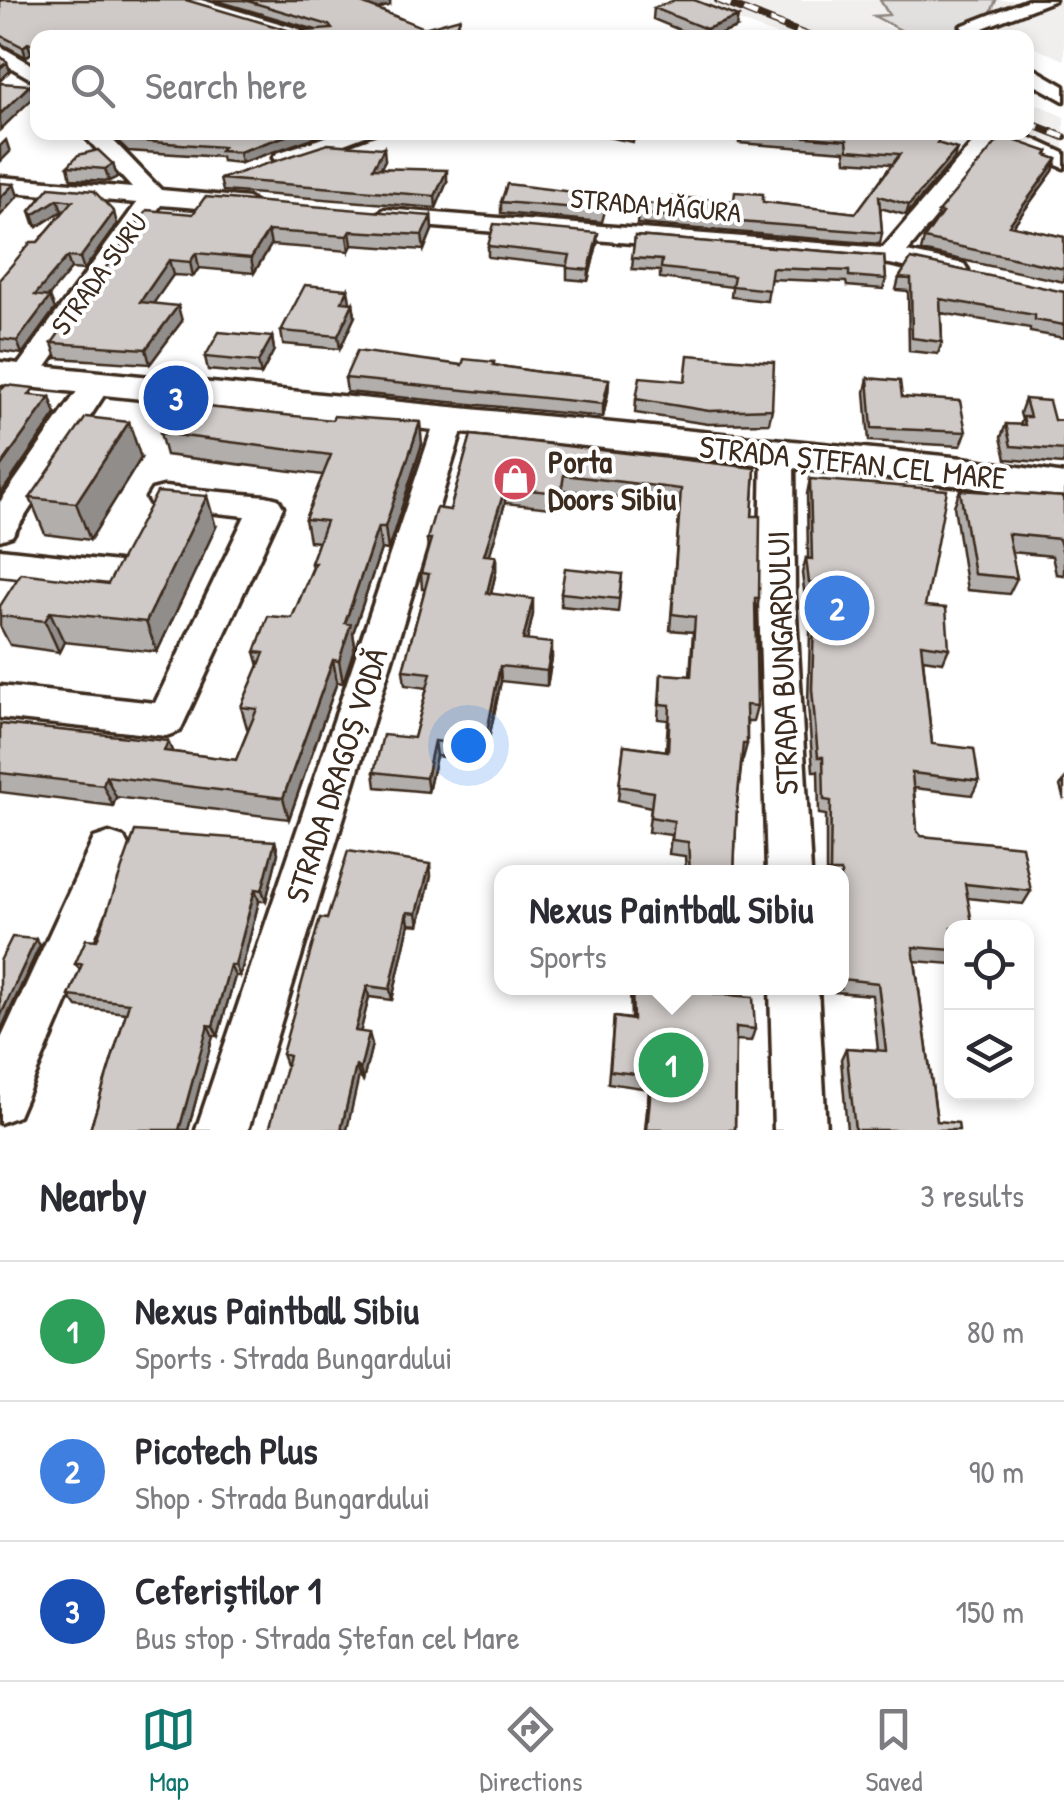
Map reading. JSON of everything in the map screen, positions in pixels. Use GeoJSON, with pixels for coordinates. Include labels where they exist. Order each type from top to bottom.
{"type":"FeatureCollection","features":[{"type":"Feature","properties":{"kind":"main road","name":"STRADA ȘTEFAN CEL MARE"},"geometry":{"type":"LineString","coordinates":[[13,374],[1059,486]]}},
{"type":"Feature","properties":{"kind":"street"},"geometry":{"type":"LineString","coordinates":[[180,0],[291,30]]}},
{"type":"Feature","properties":{"kind":"street"},"geometry":{"type":"LineString","coordinates":[[207,7],[232,0]]}},
{"type":"Feature","properties":{"kind":"street"},"geometry":{"type":"LineString","coordinates":[[974,30],[971,26],[1046,0]]}},
{"type":"Feature","properties":{"kind":"street"},"geometry":{"type":"LineString","coordinates":[[1034,75],[1064,96]]}},
{"type":"Feature","properties":{"kind":"street","name":"STRADA SURU"},"geometry":{"type":"LineString","coordinates":[[13,374],[163,198],[101,140]]}},
{"type":"Feature","properties":{"kind":"street"},"geometry":{"type":"LineString","coordinates":[[256,168],[341,140]]}},
{"type":"Feature","properties":{"kind":"street"},"geometry":{"type":"LineString","coordinates":[[890,256],[989,140]]}},
{"type":"Feature","properties":{"kind":"street"},"geometry":{"type":"LineString","coordinates":[[1015,140],[1064,161]]}},
{"type":"Feature","properties":{"kind":"street"},"geometry":{"type":"LineString","coordinates":[[163,198],[220,179]]}},
{"type":"Feature","properties":{"kind":"street"},"geometry":{"type":"LineString","coordinates":[[0,184],[279,207]]}},
{"type":"Feature","properties":{"kind":"street","name":"STRADA MĂGURA"},"geometry":{"type":"LineString","coordinates":[[358,214],[890,256],[987,277]]}},
{"type":"Feature","properties":{"kind":"street"},"geometry":{"type":"LineString","coordinates":[[0,528],[97,383]]}},
{"type":"Feature","properties":{"kind":"street","name":"STRADA DRAGOȘ VODĂ"},"geometry":{"type":"LineString","coordinates":[[222,1130],[450,421]]}},
{"type":"Feature","properties":{"kind":"street","name":"STRADA BUNGARDULUI"},"geometry":{"type":"LineString","coordinates":[[778,453],[777,597],[789,865]]}},
{"type":"Feature","properties":{"kind":"street"},"geometry":{"type":"LineString","coordinates":[[0,702],[166,720],[266,508],[161,497]]}},
{"type":"Feature","properties":{"kind":"street"},"geometry":{"type":"LineString","coordinates":[[0,562],[118,575]]}},
{"type":"Feature","properties":{"kind":"street"},"geometry":{"type":"LineString","coordinates":[[0,1098],[109,852]]}},
{"type":"Feature","properties":{"kind":"street"},"geometry":{"type":"LineString","coordinates":[[794,995],[800,1130]]}},
{"type":"Feature","properties":{"kind":"shaded area"},"geometry":{"type":"Polygon","coordinates":[[[681,0],[1064,0],[1064,60],[1034,48],[1034,30],[992,30],[965,19],[878,17],[863,2],[886,26],[896,30],[763,30],[681,0]]]}},
{"type":"Feature","properties":{"kind":"shaded area"},"geometry":{"type":"Polygon","coordinates":[[[880,0],[996,0],[990,15],[962,24],[967,30],[901,30],[874,16],[889,15],[880,0]]]}},
{"type":"Feature","properties":{"kind":"shaded area"},"geometry":{"type":"Polygon","coordinates":[[[1034,102],[1064,117],[1064,151],[1034,139],[1034,102]]]}},
{"type":"Feature","properties":{"kind":"building"},"geometry":{"type":"Polygon","coordinates":[[[0,0],[186,0],[287,30],[30,30],[30,43],[23,47],[0,35],[0,0]]]}},
{"type":"Feature","properties":{"kind":"building"},"geometry":{"type":"Polygon","coordinates":[[[244,0],[376,0],[364,4],[424,28],[460,18],[458,24],[473,30],[319,30],[332,29],[244,0]]]}},
{"type":"Feature","properties":{"kind":"building"},"geometry":{"type":"Polygon","coordinates":[[[675,0],[694,0],[738,17],[706,29],[654,8],[675,0]]]}},
{"type":"Feature","properties":{"kind":"building"},"geometry":{"type":"Polygon","coordinates":[[[0,83],[30,85],[0,114],[0,83]]]}},
{"type":"Feature","properties":{"kind":"building"},"geometry":{"type":"Polygon","coordinates":[[[125,140],[274,140],[239,152],[220,151],[223,147],[125,140]]]}},
{"type":"Feature","properties":{"kind":"building"},"geometry":{"type":"Polygon","coordinates":[[[847,140],[939,140],[937,143],[957,149],[909,205],[879,196],[882,233],[638,214],[639,203],[670,205],[672,197],[734,201],[735,192],[763,194],[763,202],[856,213],[900,154],[848,150],[847,140]]]}},
{"type":"Feature","properties":{"kind":"building"},"geometry":{"type":"Polygon","coordinates":[[[999,140],[1014,140],[1048,152],[1046,155],[1057,159],[1009,225],[1064,237],[1064,269],[924,239],[942,213],[938,212],[999,140]]]}},
{"type":"Feature","properties":{"kind":"building"},"geometry":{"type":"Polygon","coordinates":[[[328,144],[384,148],[373,168],[447,170],[435,196],[220,179],[328,144]]]}},
{"type":"Feature","properties":{"kind":"building"},"geometry":{"type":"Polygon","coordinates":[[[98,150],[113,164],[105,169],[68,166],[78,155],[98,150]]]}},
{"type":"Feature","properties":{"kind":"building"},"geometry":{"type":"Polygon","coordinates":[[[0,183],[14,184],[0,198],[0,183]]]}},
{"type":"Feature","properties":{"kind":"building"},"geometry":{"type":"Polygon","coordinates":[[[507,184],[606,196],[603,210],[501,202],[507,184]]]}},
{"type":"Feature","properties":{"kind":"building"},"geometry":{"type":"Polygon","coordinates":[[[50,187],[94,191],[114,212],[80,258],[67,257],[35,295],[50,297],[17,341],[0,339],[0,279],[73,201],[58,199],[33,215],[30,211],[50,187]]]}},
{"type":"Feature","properties":{"kind":"building"},"geometry":{"type":"Polygon","coordinates":[[[205,197],[431,216],[422,235],[268,231],[251,258],[196,253],[190,262],[169,260],[140,302],[178,306],[146,349],[52,343],[147,210],[193,214],[205,197]]]}},
{"type":"Feature","properties":{"kind":"building"},"geometry":{"type":"Polygon","coordinates":[[[494,224],[598,233],[589,270],[567,268],[570,255],[488,246],[494,224]]]}},
{"type":"Feature","properties":{"kind":"building"},"geometry":{"type":"Polygon","coordinates":[[[635,236],[884,256],[886,279],[849,276],[849,271],[772,268],[769,290],[732,286],[734,276],[661,268],[662,260],[632,258],[635,236]]]}},
{"type":"Feature","properties":{"kind":"building"},"geometry":{"type":"Polygon","coordinates":[[[911,259],[1064,292],[1064,325],[1035,320],[1035,315],[940,299],[942,342],[912,338],[911,279],[899,278],[911,259]]]}},
{"type":"Feature","properties":{"kind":"building"},"geometry":{"type":"Polygon","coordinates":[[[305,285],[348,289],[342,302],[353,303],[338,336],[281,331],[305,285]]]}},
{"type":"Feature","properties":{"kind":"building"},"geometry":{"type":"Polygon","coordinates":[[[219,332],[272,337],[258,362],[205,357],[219,332]]]}},
{"type":"Feature","properties":{"kind":"building"},"geometry":{"type":"Polygon","coordinates":[[[357,351],[462,365],[464,359],[494,362],[493,365],[539,372],[609,379],[603,404],[345,378],[357,351]]]}},
{"type":"Feature","properties":{"kind":"building"},"geometry":{"type":"Polygon","coordinates":[[[688,355],[774,362],[772,409],[709,411],[636,399],[640,377],[685,381],[688,355]]]}},
{"type":"Feature","properties":{"kind":"building"},"geometry":{"type":"Polygon","coordinates":[[[868,378],[900,381],[902,397],[960,401],[966,432],[872,428],[868,378]]]}},
{"type":"Feature","properties":{"kind":"building"},"geometry":{"type":"Polygon","coordinates":[[[6,385],[34,388],[29,395],[50,397],[0,467],[0,389],[6,385]]]}},
{"type":"Feature","properties":{"kind":"building"},"geometry":{"type":"Polygon","coordinates":[[[1025,399],[1049,401],[1054,420],[1064,421],[1064,450],[1011,446],[1006,424],[1025,425],[1023,417],[1030,417],[1025,399]]]}},
{"type":"Feature","properties":{"kind":"building"},"geometry":{"type":"Polygon","coordinates":[[[178,404],[332,420],[334,416],[420,422],[385,527],[378,527],[345,623],[351,624],[339,661],[333,660],[283,798],[106,776],[103,785],[0,773],[0,724],[168,741],[164,751],[236,760],[257,709],[241,707],[264,653],[255,652],[268,616],[292,618],[315,563],[311,563],[326,521],[305,519],[331,455],[160,433],[178,404]]]}},
{"type":"Feature","properties":{"kind":"building"},"geometry":{"type":"Polygon","coordinates":[[[86,417],[129,422],[76,503],[30,498],[86,417]]]}},
{"type":"Feature","properties":{"kind":"building"},"geometry":{"type":"Polygon","coordinates":[[[471,435],[755,468],[752,516],[760,516],[759,598],[755,598],[757,706],[746,705],[747,744],[743,744],[734,865],[690,865],[688,842],[672,840],[674,821],[650,817],[653,792],[619,786],[624,745],[668,751],[670,705],[660,704],[661,674],[691,676],[695,617],[672,614],[681,489],[564,475],[561,493],[505,488],[484,555],[496,556],[487,593],[533,599],[523,640],[552,643],[547,671],[500,666],[484,747],[434,741],[426,778],[374,772],[383,735],[414,738],[431,673],[403,670],[429,574],[421,573],[436,508],[450,510],[471,435]]]}},
{"type":"Feature","properties":{"kind":"building"},"geometry":{"type":"Polygon","coordinates":[[[810,479],[947,490],[925,606],[946,608],[949,648],[921,644],[932,744],[974,749],[979,781],[912,773],[917,831],[921,836],[1022,846],[1031,891],[965,884],[972,920],[944,920],[944,949],[913,947],[937,1121],[958,1123],[959,1130],[855,1130],[846,1048],[886,1051],[878,983],[849,980],[849,865],[830,865],[831,801],[824,800],[823,757],[818,757],[812,689],[815,584],[809,583],[806,558],[812,559],[810,479]]]}},
{"type":"Feature","properties":{"kind":"building"},"geometry":{"type":"Polygon","coordinates":[[[960,490],[1064,497],[1064,557],[1059,539],[1008,534],[1017,578],[974,574],[960,490]]]}},
{"type":"Feature","properties":{"kind":"building"},"geometry":{"type":"Polygon","coordinates":[[[157,492],[207,496],[146,622],[50,612],[45,621],[0,616],[0,606],[21,573],[108,584],[157,492]]]}},
{"type":"Feature","properties":{"kind":"building"},"geometry":{"type":"Polygon","coordinates":[[[565,568],[622,574],[619,599],[561,593],[565,568]]]}},
{"type":"Feature","properties":{"kind":"building"},"geometry":{"type":"Polygon","coordinates":[[[135,831],[275,841],[262,890],[255,889],[235,965],[230,965],[213,1026],[208,1025],[179,1130],[90,1130],[129,1003],[69,996],[82,964],[75,964],[86,939],[97,940],[135,831]]]}},
{"type":"Feature","properties":{"kind":"building"},"geometry":{"type":"Polygon","coordinates":[[[348,851],[430,864],[417,913],[407,912],[390,989],[367,986],[355,1031],[369,1033],[360,1070],[356,1066],[341,1130],[269,1130],[289,1056],[282,1054],[320,918],[327,919],[348,851]]]}},
{"type":"Feature","properties":{"kind":"building"},"geometry":{"type":"Polygon","coordinates":[[[12,937],[36,939],[0,1017],[0,961],[12,937]]]}},
{"type":"Feature","properties":{"kind":"building"},"geometry":{"type":"Polygon","coordinates":[[[632,995],[753,997],[755,1029],[736,1027],[735,1130],[647,1130],[652,1076],[610,1071],[614,1017],[633,1020],[632,995]]]}},
{"type":"Feature","properties":{"kind":"railway"},"geometry":{"type":"LineString","coordinates":[[718,0],[793,30]]}},
{"type":"Feature","properties":{"kind":"railway"},"geometry":{"type":"LineString","coordinates":[[1034,125],[1064,137]]}},
{"type":"Feature","properties":{"kind":"place","name":"Ceferiștilor 1"},"geometry":{"type":"Point","coordinates":[176,398]}},
{"type":"Feature","properties":{"kind":"place","name":"Porta Doors Sibiu"},"geometry":{"type":"Point","coordinates":[515,479]}},
{"type":"Feature","properties":{"kind":"place","name":"Picotech Plus"},"geometry":{"type":"Point","coordinates":[837,608]}},
{"type":"Feature","properties":{"kind":"place","name":"Nexus Paintball Sibiu"},"geometry":{"type":"Point","coordinates":[671,1065]}}]}
